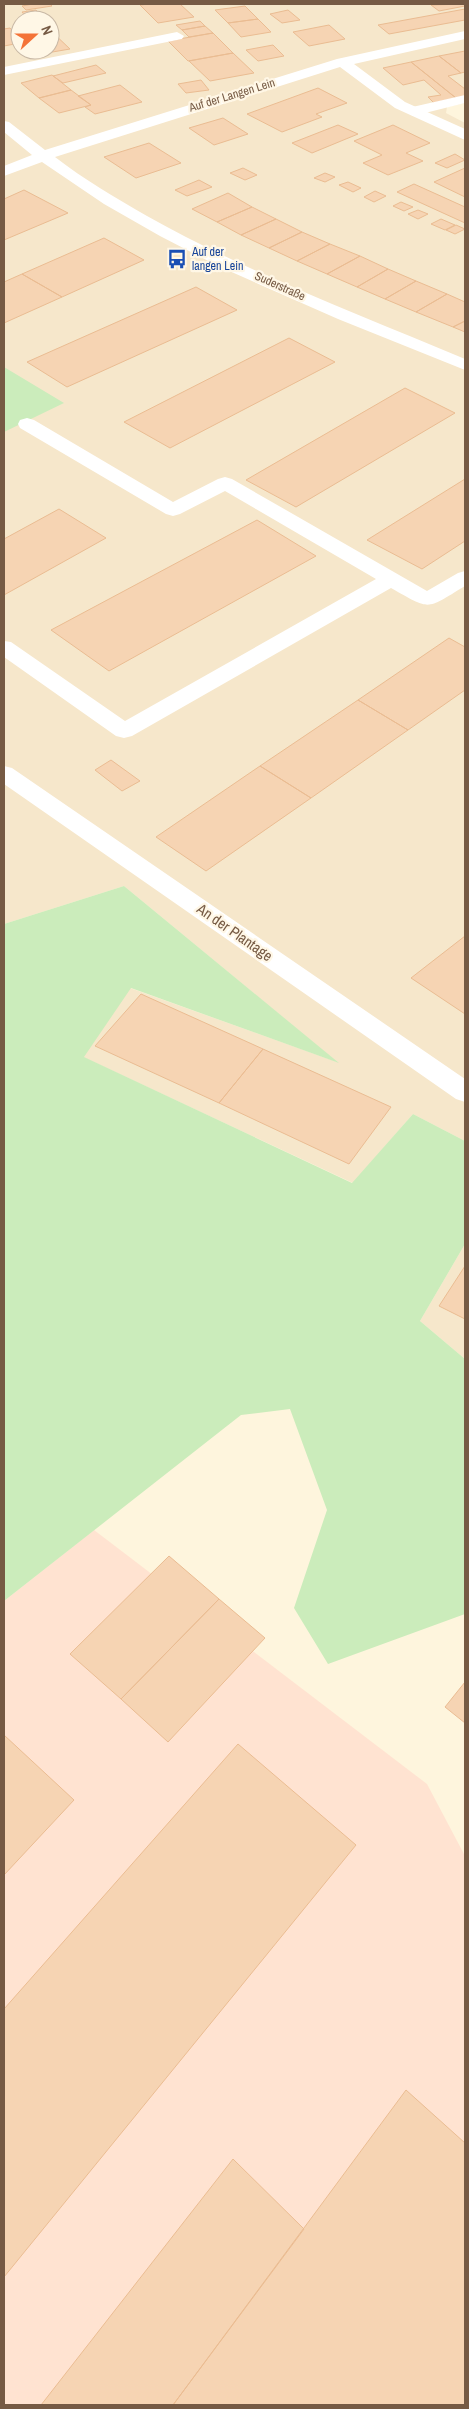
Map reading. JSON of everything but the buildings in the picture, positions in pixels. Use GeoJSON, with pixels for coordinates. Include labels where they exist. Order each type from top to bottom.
{"type":"FeatureCollection","features":[{"type":"Feature","properties":{"kind":"street","name":"Auf der Langen Lein"},"geometry":{"type":"LineString","coordinates":[[4,172],[69,146],[342,62],[465,35]]}},
{"type":"Feature","properties":{"kind":"street"},"geometry":{"type":"LineString","coordinates":[[4,71],[177,36]]}},
{"type":"Feature","properties":{"kind":"street"},"geometry":{"type":"LineString","coordinates":[[342,62],[400,105],[465,135]]}},
{"type":"Feature","properties":{"kind":"street"},"geometry":{"type":"LineString","coordinates":[[413,111],[465,99]]}},
{"type":"Feature","properties":{"kind":"street","name":"Suderstraße"},"geometry":{"type":"LineString","coordinates":[[4,125],[42,157],[132,214],[198,250],[465,366]]}},
{"type":"Feature","properties":{"kind":"street"},"geometry":{"type":"LineString","coordinates":[[27,424],[173,510],[224,483],[427,600],[465,577]]}},
{"type":"Feature","properties":{"kind":"street"},"geometry":{"type":"LineString","coordinates":[[4,647],[124,731],[391,580]]}},
{"type":"Feature","properties":{"kind":"street","name":"An der Plantage"},"geometry":{"type":"LineString","coordinates":[[4,773],[465,1092]]}},
{"type":"Feature","properties":{"kind":"shaded area"},"geometry":{"type":"Polygon","coordinates":[[[4,4],[465,4],[465,103],[447,107],[446,113],[465,123],[465,1141],[413,1114],[353,1183],[83,1057],[130,988],[337,1062],[124,886],[4,924],[4,4]]]}},
{"type":"Feature","properties":{"kind":"shaded area"},"geometry":{"type":"Polygon","coordinates":[[[465,1244],[465,1359],[420,1321],[465,1244]]]}},
{"type":"Feature","properties":{"kind":"shaded area"},"geometry":{"type":"Polygon","coordinates":[[[94,1530],[427,1784],[465,1856],[465,2405],[4,2405],[4,1601],[94,1530]]]}},
{"type":"Feature","properties":{"kind":"green space"},"geometry":{"type":"Polygon","coordinates":[[[4,367],[64,403],[4,432],[4,367]]]}},
{"type":"Feature","properties":{"kind":"green space"},"geometry":{"type":"Polygon","coordinates":[[[124,886],[339,1063],[131,988],[84,1057],[352,1183],[413,1114],[465,1141],[465,1244],[420,1321],[465,1359],[465,1614],[328,1664],[294,1608],[327,1510],[290,1409],[241,1415],[4,1601],[4,924],[124,886]]]}},
{"type":"Feature","properties":{"kind":"place","name":"Auf der langen Lein"},"geometry":{"type":"Point","coordinates":[177,259]}}]}
